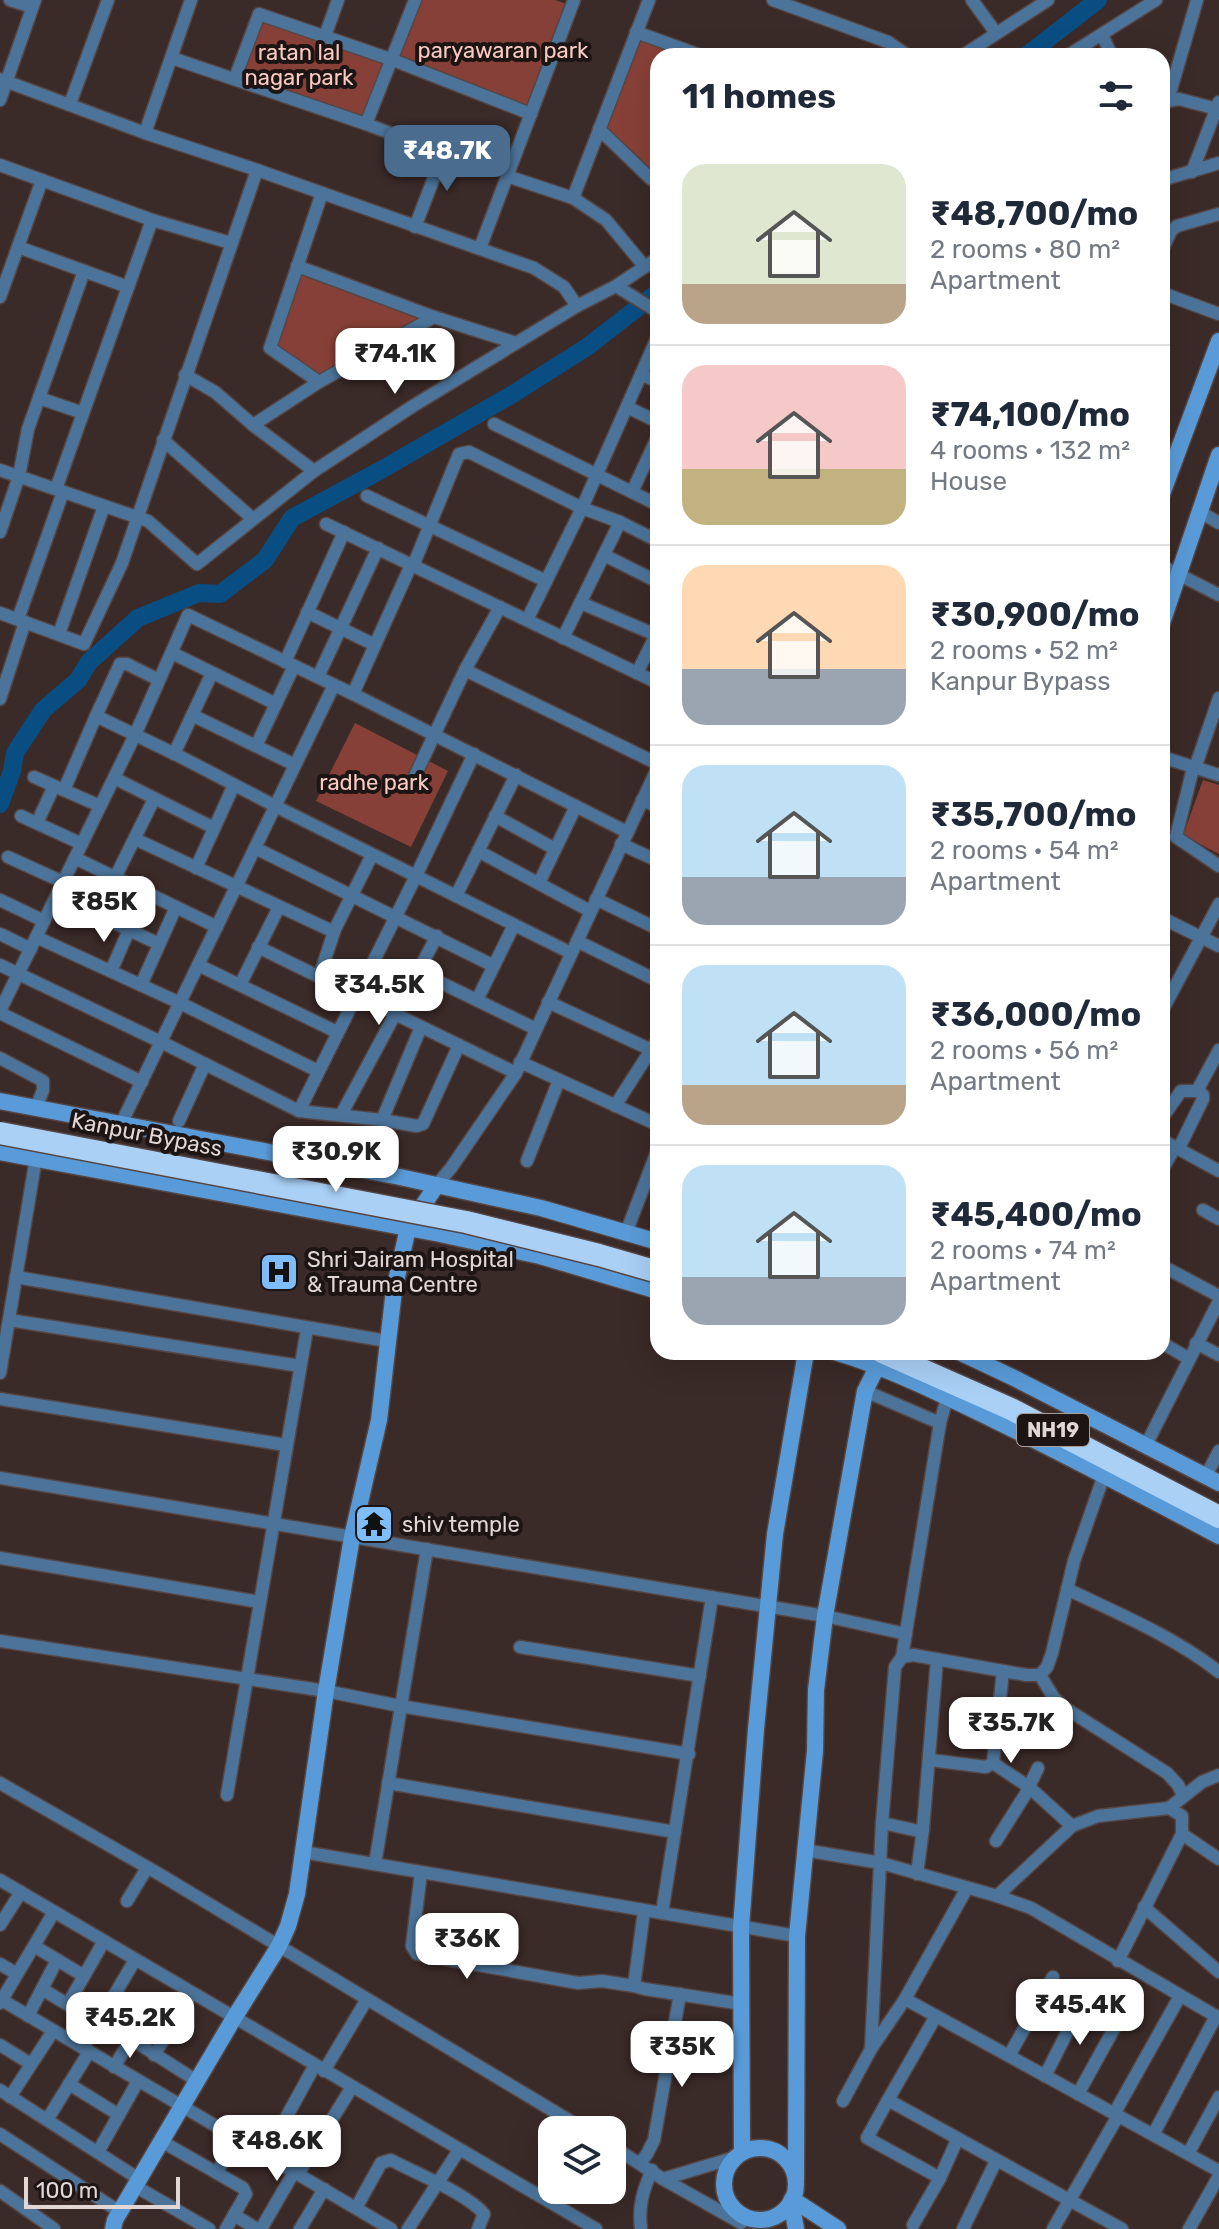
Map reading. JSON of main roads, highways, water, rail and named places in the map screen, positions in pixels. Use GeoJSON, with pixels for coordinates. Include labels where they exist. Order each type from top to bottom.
{"type":"FeatureCollection","features":[{"type":"Feature","properties":{"kind":"highway","name":"Kanpur Bypass"},"geometry":{"type":"LineString","coordinates":[[0,1120],[473,1209],[650,1256]]}},
{"type":"Feature","properties":{"kind":"highway","name":"Kanpur Bypass"},"geometry":{"type":"LineString","coordinates":[[0,1133],[466,1222],[650,1270]]}},
{"type":"Feature","properties":{"kind":"highway","name":"NH19"},"geometry":{"type":"LineString","coordinates":[[883,1360],[1011,1409],[1219,1517]]}},
{"type":"Feature","properties":{"kind":"highway","name":"NH19"},"geometry":{"type":"LineString","coordinates":[[936,1360],[1059,1417],[1219,1501]]}},
{"type":"Feature","properties":{"kind":"waterway"},"geometry":{"type":"LineString","coordinates":[[1036,48],[1098,0]]}},
{"type":"Feature","properties":{"kind":"waterway"},"geometry":{"type":"LineString","coordinates":[[0,804],[15,753],[43,710],[78,680],[89,662],[138,618],[199,593],[220,594],[265,560],[292,518],[513,394],[587,347],[650,298]]}},
{"type":"Feature","properties":{"kind":"place","name":"Shri Jairam Hospital & Trauma Centre"},"geometry":{"type":"Point","coordinates":[279,1272]}},
{"type":"Feature","properties":{"kind":"place","name":"shiv temple"},"geometry":{"type":"Point","coordinates":[374,1524]}},
{"type":"Feature","properties":{"kind":"park label","name":"paryawaran park"},"geometry":{"type":"Point","coordinates":[503,50]}},
{"type":"Feature","properties":{"kind":"park label","name":"ratan lal nagar park"},"geometry":{"type":"Point","coordinates":[299,64]}},
{"type":"Feature","properties":{"kind":"park label","name":"radhe park"},"geometry":{"type":"Point","coordinates":[374,782]}}]}
